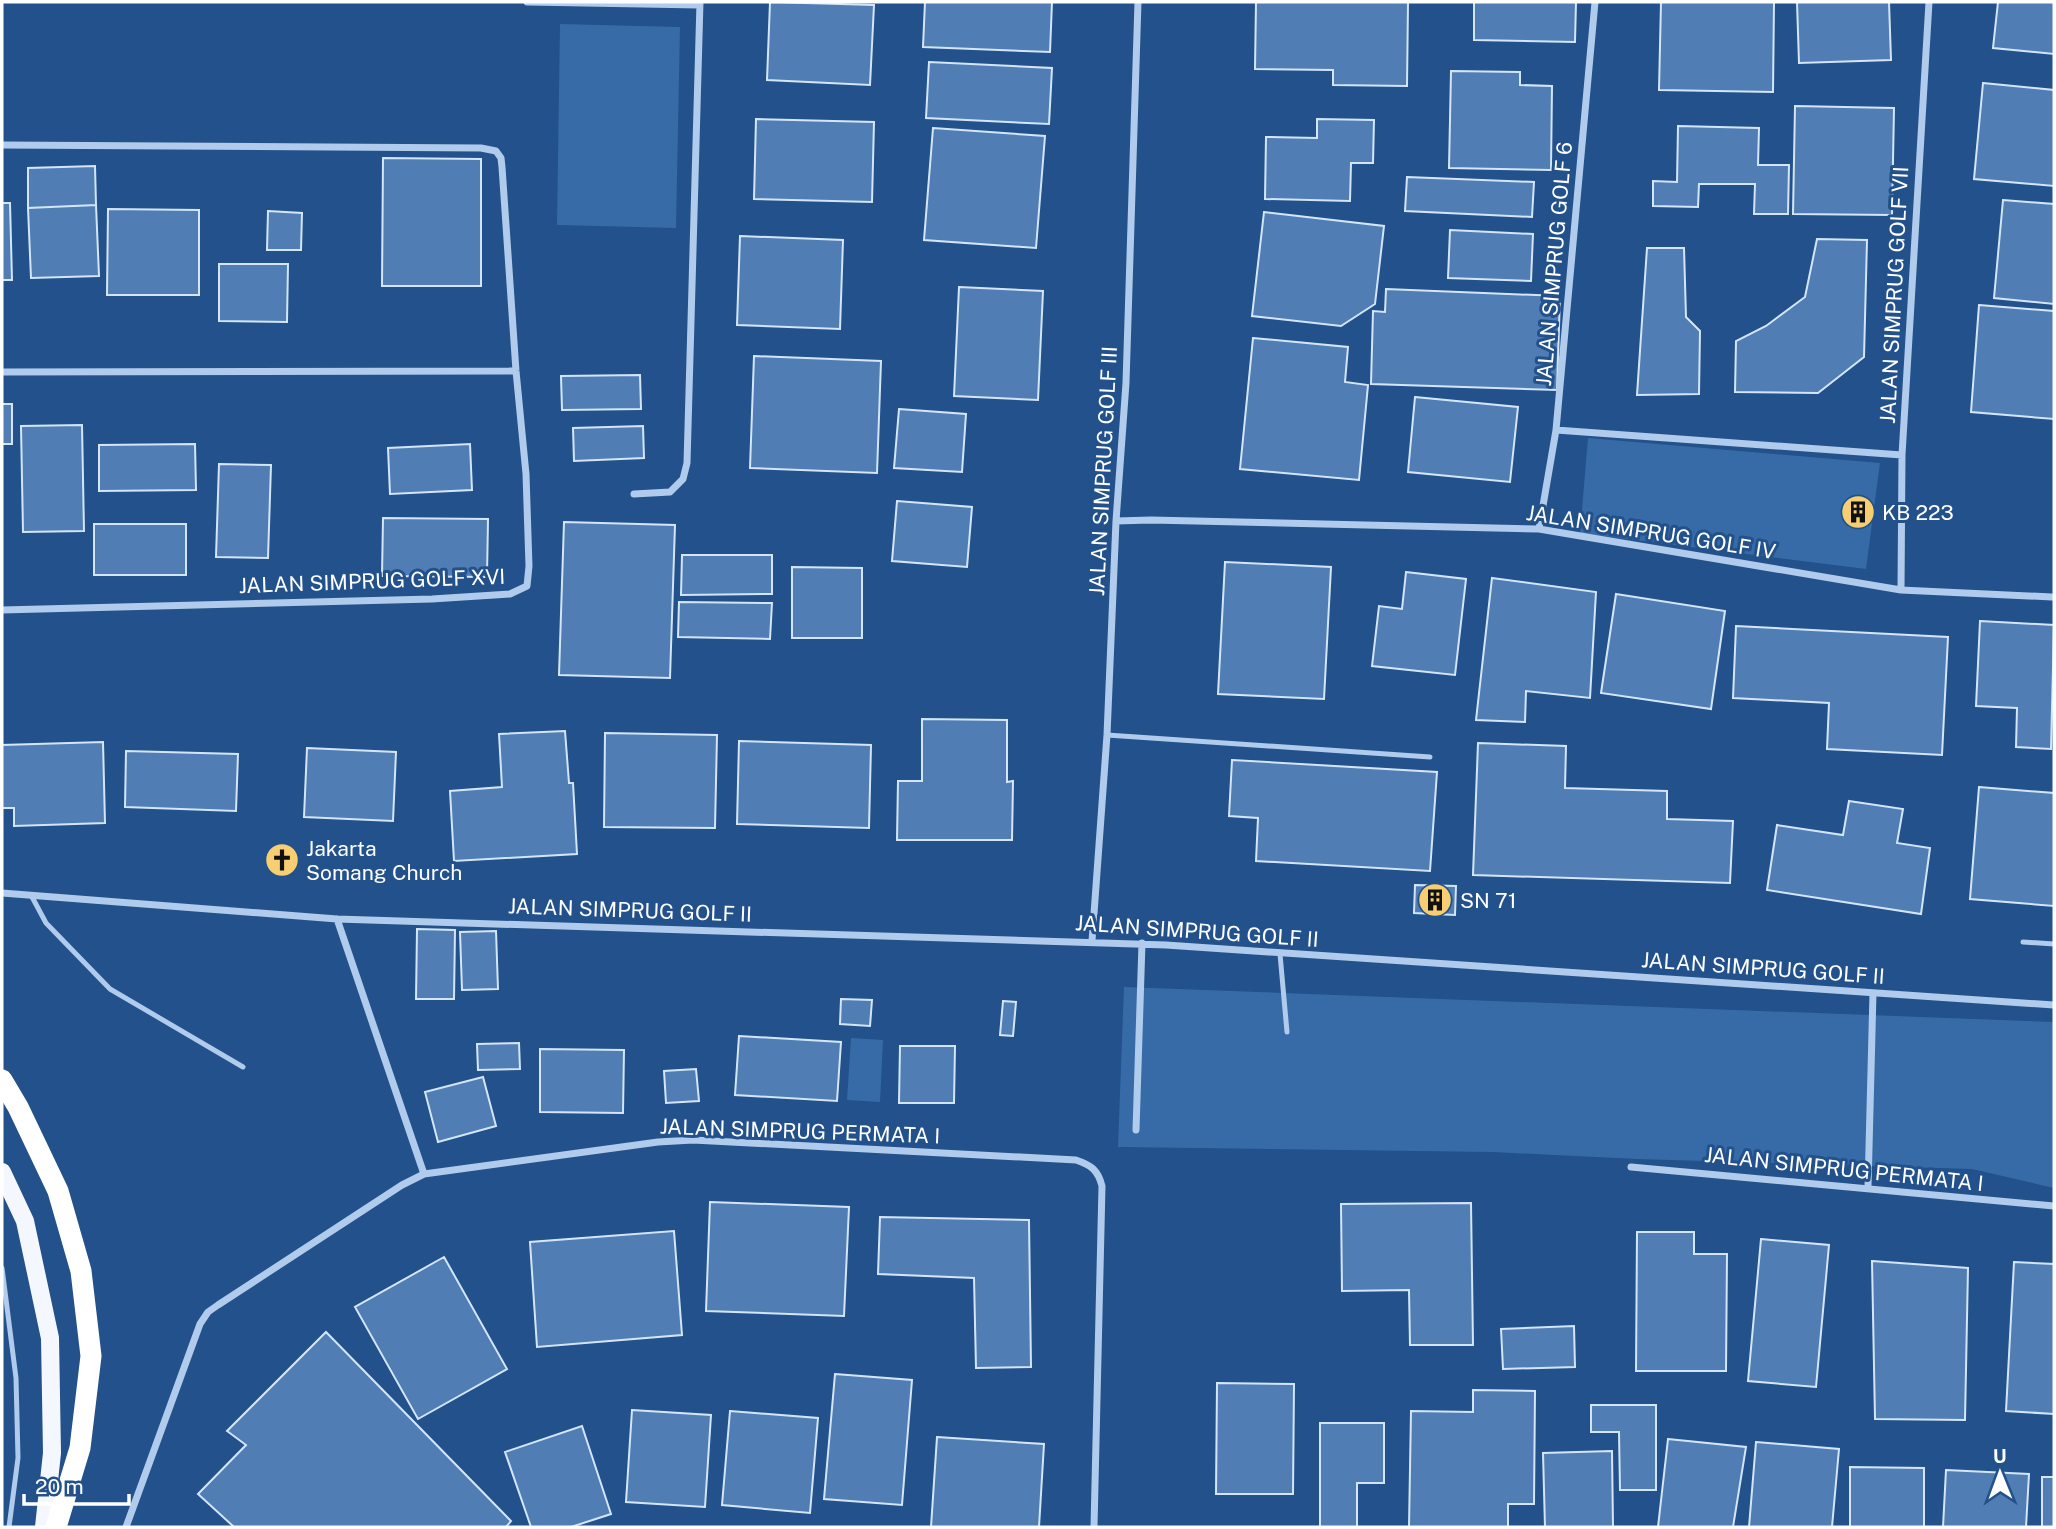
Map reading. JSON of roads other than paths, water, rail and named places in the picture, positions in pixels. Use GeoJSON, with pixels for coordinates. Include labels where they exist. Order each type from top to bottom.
{"type":"FeatureCollection","features":[{"type":"Feature","properties":{"kind":"highway"},"geometry":{"type":"LineString","coordinates":[[2,1080],[18,1107],[58,1191],[82,1283],[91,1356],[80,1448],[55,1527]]}},
{"type":"Feature","properties":{"kind":"main road"},"geometry":{"type":"LineString","coordinates":[[2,1172],[25,1221],[50,1338],[52,1453],[44,1527]]}},
{"type":"Feature","properties":{"kind":"street"},"geometry":{"type":"LineString","coordinates":[[527,2],[700,3],[687,463],[683,480],[670,492],[634,494]]}},
{"type":"Feature","properties":{"kind":"street","name":"JALAN SIMPRUG GOLF III"},"geometry":{"type":"LineString","coordinates":[[1092,941],[1107,735],[1116,521],[1126,383],[1138,2]]}},
{"type":"Feature","properties":{"kind":"street","name":"JALAN SIMPRUG GOLF 6"},"geometry":{"type":"LineString","coordinates":[[1539,529],[1556,430],[1595,2]]}},
{"type":"Feature","properties":{"kind":"street","name":"JALAN SIMPRUG GOLF VII"},"geometry":{"type":"LineString","coordinates":[[1901,590],[1902,455],[1929,2]]}},
{"type":"Feature","properties":{"kind":"street"},"geometry":{"type":"LineString","coordinates":[[2,145],[467,148],[496,151],[501,158],[502,167],[516,371],[2,372]]}},
{"type":"Feature","properties":{"kind":"street","name":"JALAN SIMPRUG GOLF XVI"},"geometry":{"type":"LineString","coordinates":[[2,610],[432,599],[518,592],[527,586],[529,566],[526,474],[516,371]]}},
{"type":"Feature","properties":{"kind":"street"},"geometry":{"type":"LineString","coordinates":[[1556,430],[1902,455]]}},
{"type":"Feature","properties":{"kind":"street","name":"JALAN SIMPRUG GOLF IV"},"geometry":{"type":"LineString","coordinates":[[1116,521],[1539,529],[1901,590],[2052,597]]}},
{"type":"Feature","properties":{"kind":"street","name":"JALAN SIMPRUG GOLF II"},"geometry":{"type":"LineString","coordinates":[[2,893],[337,919],[1142,943],[2054,1004]]}},
{"type":"Feature","properties":{"kind":"street"},"geometry":{"type":"LineString","coordinates":[[337,919],[424,1174]]}},
{"type":"Feature","properties":{"kind":"street"},"geometry":{"type":"LineString","coordinates":[[1136,1130],[1142,943]]}},
{"type":"Feature","properties":{"kind":"street"},"geometry":{"type":"LineString","coordinates":[[1868,1187],[1873,993]]}},
{"type":"Feature","properties":{"kind":"street","name":"JALAN SIMPRUG PERMATA I"},"geometry":{"type":"LineString","coordinates":[[126,1527],[200,1324],[208,1312],[402,1185],[424,1174],[658,1142],[693,1140],[1076,1160],[1094,1168],[1099,1174],[1102,1186],[1094,1527]]}},
{"type":"Feature","properties":{"kind":"street","name":"JALAN SIMPRUG PERMATA I"},"geometry":{"type":"LineString","coordinates":[[1631,1167],[2054,1206]]}},
{"type":"Feature","properties":{"kind":"lane"},"geometry":{"type":"LineString","coordinates":[[1107,735],[1430,757]]}},
{"type":"Feature","properties":{"kind":"lane"},"geometry":{"type":"LineString","coordinates":[[31,895],[46,923],[110,989],[243,1067]]}},
{"type":"Feature","properties":{"kind":"lane"},"geometry":{"type":"LineString","coordinates":[[2023,942],[2054,944]]}},
{"type":"Feature","properties":{"kind":"lane"},"geometry":{"type":"LineString","coordinates":[[1280,954],[1287,1032]]}},
{"type":"Feature","properties":{"kind":"lane"},"geometry":{"type":"LineString","coordinates":[[2,1268],[16,1378],[18,1445],[9,1527]]}},
{"type":"Feature","properties":{"kind":"place","name":"KB 223"},"geometry":{"type":"Point","coordinates":[1858,512]}},
{"type":"Feature","properties":{"kind":"place","name":"Jakarta Somang Church"},"geometry":{"type":"Point","coordinates":[282,860]}},
{"type":"Feature","properties":{"kind":"place","name":"SN 71"},"geometry":{"type":"Point","coordinates":[1435,900]}}]}
